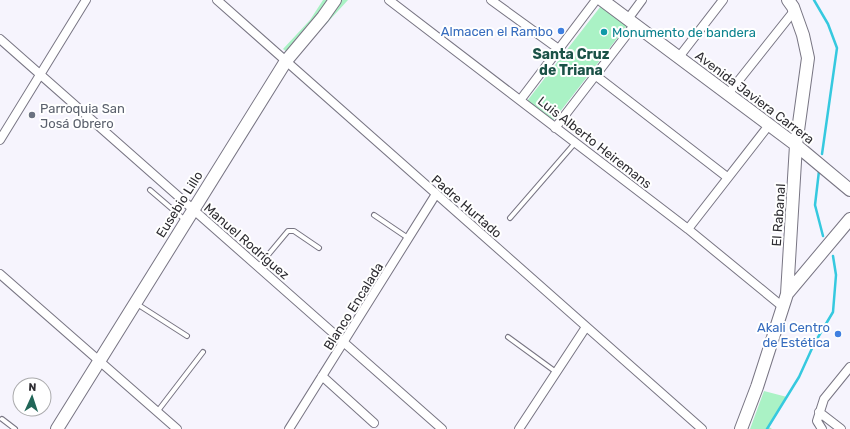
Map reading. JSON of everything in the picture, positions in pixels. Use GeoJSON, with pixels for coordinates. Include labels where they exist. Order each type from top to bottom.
{"type":"FeatureCollection","features":[{"type":"Feature","properties":{"kind":"street"},"geometry":{"type":"LineString","coordinates":[[0,140],[86,0]]}},
{"type":"Feature","properties":{"kind":"street","name":"Padre Hurtado"},"geometry":{"type":"LineString","coordinates":[[217,0],[702,429]]}},
{"type":"Feature","properties":{"kind":"street","name":"Eusebio Lillo"},"geometry":{"type":"LineString","coordinates":[[56,429],[192,209],[286,61],[324,17],[335,0]]}},
{"type":"Feature","properties":{"kind":"street","name":"Luis Alberto Heiremans"},"geometry":{"type":"LineString","coordinates":[[389,0],[521,99],[555,128],[688,229],[783,307]]}},
{"type":"Feature","properties":{"kind":"street"},"geometry":{"type":"LineString","coordinates":[[491,0],[560,50]]}},
{"type":"Feature","properties":{"kind":"street"},"geometry":{"type":"LineString","coordinates":[[521,99],[560,50],[596,0]]}},
{"type":"Feature","properties":{"kind":"street","name":"Avenida Javiera Carrera"},"geometry":{"type":"LineString","coordinates":[[602,0],[796,145],[850,190]]}},
{"type":"Feature","properties":{"kind":"street"},"geometry":{"type":"LineString","coordinates":[[555,128],[595,76],[631,22],[642,0]]}},
{"type":"Feature","properties":{"kind":"street"},"geometry":{"type":"LineString","coordinates":[[679,57],[723,0]]}},
{"type":"Feature","properties":{"kind":"street","name":"El Rabanal"},"geometry":{"type":"LineString","coordinates":[[741,429],[757,387],[787,294],[796,145],[808,58],[803,35],[788,0]]}},
{"type":"Feature","properties":{"kind":"street"},"geometry":{"type":"LineString","coordinates":[[728,94],[794,11]]}},
{"type":"Feature","properties":{"kind":"street","name":"Manuel Rodríguez"},"geometry":{"type":"LineString","coordinates":[[0,39],[442,429]]}},
{"type":"Feature","properties":{"kind":"street"},"geometry":{"type":"LineString","coordinates":[[595,76],[727,177]]}},
{"type":"Feature","properties":{"kind":"street"},"geometry":{"type":"LineString","coordinates":[[688,229],[769,125]]}},
{"type":"Feature","properties":{"kind":"street","name":"Blanco Encalada"},"geometry":{"type":"LineString","coordinates":[[288,429],[344,343],[436,194]]}},
{"type":"Feature","properties":{"kind":"street"},"geometry":{"type":"LineString","coordinates":[[787,294],[850,218]]}},
{"type":"Feature","properties":{"kind":"street"},"geometry":{"type":"LineString","coordinates":[[0,274],[98,362],[177,429]]}},
{"type":"Feature","properties":{"kind":"street"},"geometry":{"type":"LineString","coordinates":[[519,429],[586,327]]}},
{"type":"Feature","properties":{"kind":"street"},"geometry":{"type":"LineString","coordinates":[[822,429],[817,421],[824,399],[850,367]]}},
{"type":"Feature","properties":{"kind":"street"},"geometry":{"type":"LineString","coordinates":[[322,376],[374,423]]}},
{"type":"Feature","properties":{"kind":"street"},"geometry":{"type":"LineString","coordinates":[[819,412],[841,429]]}},
{"type":"Feature","properties":{"kind":"lane"},"geometry":{"type":"LineString","coordinates":[[510,218],[575,143]]}},
{"type":"Feature","properties":{"kind":"lane"},"geometry":{"type":"LineString","coordinates":[[150,190],[186,220]]}},
{"type":"Feature","properties":{"kind":"lane"},"geometry":{"type":"LineString","coordinates":[[374,215],[408,238]]}},
{"type":"Feature","properties":{"kind":"lane"},"geometry":{"type":"LineString","coordinates":[[258,267],[288,231],[294,231],[319,248]]}},
{"type":"Feature","properties":{"kind":"lane"},"geometry":{"type":"LineString","coordinates":[[135,303],[187,336]]}},
{"type":"Feature","properties":{"kind":"lane"},"geometry":{"type":"LineString","coordinates":[[508,337],[556,372]]}},
{"type":"Feature","properties":{"kind":"lane"},"geometry":{"type":"LineString","coordinates":[[157,412],[204,352]]}},
{"type":"Feature","properties":{"kind":"lane"},"geometry":{"type":"LineString","coordinates":[[2,419],[15,429]]}},
{"type":"Feature","properties":{"kind":"green space"},"geometry":{"type":"Polygon","coordinates":[[[323,0],[348,0],[295,58],[283,49],[310,20],[323,0]]]}},
{"type":"Feature","properties":{"kind":"green space"},"geometry":{"type":"Polygon","coordinates":[[[604,2],[629,23],[552,122],[527,101],[604,2]]]}},
{"type":"Feature","properties":{"kind":"green space"},"geometry":{"type":"Polygon","coordinates":[[[764,391],[787,397],[769,427],[772,429],[750,429],[764,391]]]}},
{"type":"Feature","properties":{"kind":"waterway"},"geometry":{"type":"LineString","coordinates":[[814,0],[828,24],[837,48],[822,154]]}},
{"type":"Feature","properties":{"kind":"waterway"},"geometry":{"type":"LineString","coordinates":[[819,171],[815,205],[823,236]]}},
{"type":"Feature","properties":{"kind":"waterway"},"geometry":{"type":"LineString","coordinates":[[767,429],[799,377],[814,344],[833,312],[836,275],[833,256]]}},
{"type":"Feature","properties":{"kind":"place","name":"Almacen el Rambo"},"geometry":{"type":"Point","coordinates":[561,31]}},
{"type":"Feature","properties":{"kind":"place","name":"Monumento de bandera"},"geometry":{"type":"Point","coordinates":[604,32]}},
{"type":"Feature","properties":{"kind":"place","name":"Parroquia San Josá Obrero"},"geometry":{"type":"Point","coordinates":[32,115]}},
{"type":"Feature","properties":{"kind":"place","name":"Akali Centro de Estética"},"geometry":{"type":"Point","coordinates":[838,334]}},
{"type":"Feature","properties":{"kind":"district","name":"Santa Cruz de Triana"},"geometry":{"type":"Point","coordinates":[571,62]}}]}
